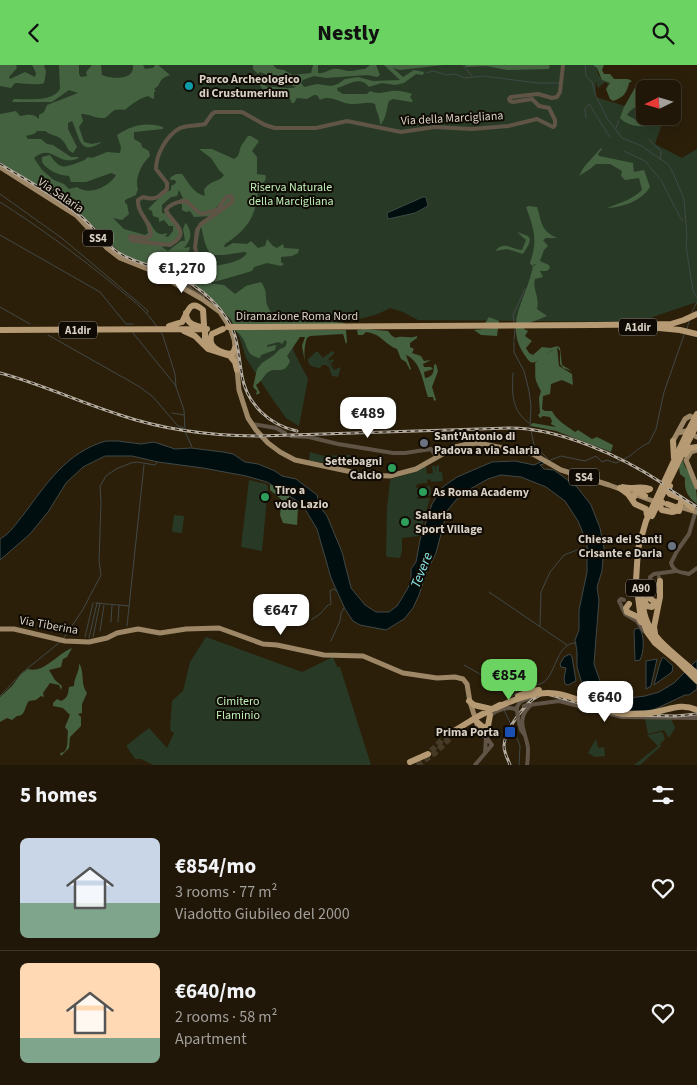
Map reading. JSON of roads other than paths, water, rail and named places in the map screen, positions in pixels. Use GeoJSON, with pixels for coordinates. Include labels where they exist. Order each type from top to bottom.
{"type":"FeatureCollection","features":[{"type":"Feature","properties":{"kind":"highway"},"geometry":{"type":"LineString","coordinates":[[158,328],[179,324],[184,320],[186,313],[191,307],[201,307],[204,312],[206,341],[218,352]]}},
{"type":"Feature","properties":{"kind":"highway"},"geometry":{"type":"LineString","coordinates":[[186,313],[189,322],[204,328]]}},
{"type":"Feature","properties":{"kind":"highway","name":"Diramazione Roma Nord"},"geometry":{"type":"LineString","coordinates":[[0,329],[663,325],[679,322],[697,313]]}},
{"type":"Feature","properties":{"kind":"highway","name":"Diramazione Roma Nord"},"geometry":{"type":"LineString","coordinates":[[594,326],[645,327],[680,330],[697,334]]}},
{"type":"Feature","properties":{"kind":"highway","name":"Diramazione Roma Nord"},"geometry":{"type":"LineString","coordinates":[[158,328],[204,328]]}},
{"type":"Feature","properties":{"kind":"highway"},"geometry":{"type":"LineString","coordinates":[[218,352],[213,347],[210,338],[213,332],[230,328]]}},
{"type":"Feature","properties":{"kind":"highway"},"geometry":{"type":"LineString","coordinates":[[171,329],[192,334],[206,347],[233,355]]}},
{"type":"Feature","properties":{"kind":"highway"},"geometry":{"type":"LineString","coordinates":[[235,348],[233,355],[237,370]]}},
{"type":"Feature","properties":{"kind":"highway"},"geometry":{"type":"LineString","coordinates":[[643,532],[649,520],[664,501],[683,457],[697,413]]}},
{"type":"Feature","properties":{"kind":"highway","name":"A90"},"geometry":{"type":"LineString","coordinates":[[697,419],[643,532],[636,564],[645,624],[657,641],[697,675]]}},
{"type":"Feature","properties":{"kind":"highway","name":"A90"},"geometry":{"type":"LineString","coordinates":[[690,436],[697,424]]}},
{"type":"Feature","properties":{"kind":"highway"},"geometry":{"type":"LineString","coordinates":[[672,464],[675,455],[674,444],[679,446],[697,429]]}},
{"type":"Feature","properties":{"kind":"highway"},"geometry":{"type":"LineString","coordinates":[[690,436],[693,444],[697,447]]}},
{"type":"Feature","properties":{"kind":"highway"},"geometry":{"type":"LineString","coordinates":[[654,500],[683,442]]}},
{"type":"Feature","properties":{"kind":"highway"},"geometry":{"type":"LineString","coordinates":[[683,457],[689,449],[697,447]]}},
{"type":"Feature","properties":{"kind":"highway"},"geometry":{"type":"LineString","coordinates":[[671,482],[668,491],[670,494],[680,498],[694,510]]}},
{"type":"Feature","properties":{"kind":"highway"},"geometry":{"type":"LineString","coordinates":[[654,500],[639,503],[635,501],[636,494],[642,488],[656,490],[662,484]]}},
{"type":"Feature","properties":{"kind":"highway"},"geometry":{"type":"LineString","coordinates":[[619,487],[630,489],[644,486],[650,489]]}},
{"type":"Feature","properties":{"kind":"highway"},"geometry":{"type":"LineString","coordinates":[[619,487],[629,495],[635,504],[646,509],[649,520]]}},
{"type":"Feature","properties":{"kind":"highway"},"geometry":{"type":"LineString","coordinates":[[645,496],[641,493],[642,489],[654,492],[656,495],[649,520]]}},
{"type":"Feature","properties":{"kind":"highway"},"geometry":{"type":"LineString","coordinates":[[664,501],[676,497],[681,502],[679,511],[668,513]]}},
{"type":"Feature","properties":{"kind":"highway"},"geometry":{"type":"LineString","coordinates":[[649,520],[659,512],[675,514],[684,509],[694,510]]}},
{"type":"Feature","properties":{"kind":"highway","name":"A90"},"geometry":{"type":"LineString","coordinates":[[643,532],[639,557],[641,591],[647,621],[653,633],[679,661]]}},
{"type":"Feature","properties":{"kind":"highway"},"geometry":{"type":"LineString","coordinates":[[636,564],[631,603],[627,612],[639,618],[656,644],[679,661],[697,682]]}},
{"type":"Feature","properties":{"kind":"highway"},"geometry":{"type":"LineString","coordinates":[[659,579],[660,597],[654,627],[660,641]]}},
{"type":"Feature","properties":{"kind":"highway"},"geometry":{"type":"LineString","coordinates":[[641,591],[646,605],[650,608],[654,606],[655,602],[648,597]]}},
{"type":"Feature","properties":{"kind":"highway"},"geometry":{"type":"LineString","coordinates":[[631,603],[637,612],[631,614]]}},
{"type":"Feature","properties":{"kind":"highway"},"geometry":{"type":"LineString","coordinates":[[631,603],[641,618],[646,631]]}},
{"type":"Feature","properties":{"kind":"highway"},"geometry":{"type":"LineString","coordinates":[[483,720],[526,693],[539,690]]}},
{"type":"Feature","properties":{"kind":"highway"},"geometry":{"type":"LineString","coordinates":[[509,704],[533,694],[550,692],[622,712],[650,712],[678,705],[697,710]]}},
{"type":"Feature","properties":{"kind":"highway"},"geometry":{"type":"LineString","coordinates":[[455,730],[483,720],[523,697],[551,693],[607,711],[622,713],[651,713],[678,706],[697,710]]}},
{"type":"Feature","properties":{"kind":"highway"},"geometry":{"type":"LineString","coordinates":[[475,705],[483,711],[483,720]]}},
{"type":"Feature","properties":{"kind":"highway"},"geometry":{"type":"LineString","coordinates":[[475,705],[488,709],[483,720]]}},
{"type":"Feature","properties":{"kind":"highway"},"geometry":{"type":"LineString","coordinates":[[410,762],[428,754]]}},
{"type":"Feature","properties":{"kind":"main road","name":"Via Salaria"},"geometry":{"type":"LineString","coordinates":[[0,167],[77,216],[107,248],[120,258],[154,272],[206,301],[220,312],[230,328],[234,337],[235,348]]}},
{"type":"Feature","properties":{"kind":"main road","name":"Via Salaria"},"geometry":{"type":"LineString","coordinates":[[234,337],[233,355],[246,410],[257,424]]}},
{"type":"Feature","properties":{"kind":"main road","name":"SS4"},"geometry":{"type":"LineString","coordinates":[[237,370],[241,398],[268,443],[292,458],[306,463],[364,475],[396,475],[412,471],[434,457],[455,447],[474,443],[529,452]]}},
{"type":"Feature","properties":{"kind":"main road"},"geometry":{"type":"LineString","coordinates":[[674,444],[684,421],[690,416],[697,419]]}},
{"type":"Feature","properties":{"kind":"main road"},"geometry":{"type":"LineString","coordinates":[[684,421],[683,428],[690,436]]}},
{"type":"Feature","properties":{"kind":"main road","name":"SS4"},"geometry":{"type":"LineString","coordinates":[[257,424],[261,434],[276,448],[295,458],[364,474],[387,475],[402,472],[430,460],[445,449],[471,442],[529,452],[561,470],[645,496]]}},
{"type":"Feature","properties":{"kind":"main road"},"geometry":{"type":"LineString","coordinates":[[678,433],[680,431],[690,436]]}},
{"type":"Feature","properties":{"kind":"main road"},"geometry":{"type":"LineString","coordinates":[[499,447],[508,447]]}},
{"type":"Feature","properties":{"kind":"main road"},"geometry":{"type":"LineString","coordinates":[[697,447],[690,452],[686,461],[697,487]]}},
{"type":"Feature","properties":{"kind":"main road","name":"SS4"},"geometry":{"type":"LineString","coordinates":[[619,487],[654,500]]}},
{"type":"Feature","properties":{"kind":"main road"},"geometry":{"type":"LineString","coordinates":[[664,501],[694,510]]}},
{"type":"Feature","properties":{"kind":"main road","name":"Via Tiberina"},"geometry":{"type":"LineString","coordinates":[[0,629],[17,630],[61,640],[94,641],[117,633],[138,629],[160,633],[186,629],[222,629],[263,644],[325,655],[364,656],[404,673],[439,679],[461,678],[467,684],[483,720]]}},
{"type":"Feature","properties":{"kind":"street","name":"Via della Marcigliana"},"geometry":{"type":"LineString","coordinates":[[206,301],[205,298],[185,284],[185,280],[189,275],[198,272],[200,263],[195,247],[197,230],[201,224],[231,203],[233,200],[231,196],[226,197],[218,209],[201,213],[196,212],[186,201],[177,202],[168,208],[166,210],[167,214],[178,225],[180,232],[176,240],[170,245],[137,241],[130,237],[147,238],[151,235],[149,223],[138,207],[138,200],[143,197],[155,198],[167,189],[168,184],[157,170],[157,159],[169,138],[180,128],[205,124],[215,112],[242,112],[265,125],[275,128],[316,128],[347,121],[401,132],[435,127],[472,129],[497,127],[537,119],[553,127],[556,122],[550,108],[539,106],[532,99],[513,102],[509,99],[538,94],[556,98],[560,93],[563,65]]}},
{"type":"Feature","properties":{"kind":"street"},"geometry":{"type":"LineString","coordinates":[[257,424],[285,433]]}},
{"type":"Feature","properties":{"kind":"street"},"geometry":{"type":"LineString","coordinates":[[291,437],[308,437],[338,445],[397,453],[429,449],[434,457]]}},
{"type":"Feature","properties":{"kind":"street"},"geometry":{"type":"LineString","coordinates":[[676,571],[672,565],[672,560],[688,536],[694,510]]}},
{"type":"Feature","properties":{"kind":"street"},"geometry":{"type":"LineString","coordinates":[[650,582],[670,572],[676,571],[689,574],[697,568]]}},
{"type":"Feature","properties":{"kind":"street"},"geometry":{"type":"LineString","coordinates":[[651,589],[650,576],[654,574],[659,579]]}},
{"type":"Feature","properties":{"kind":"street"},"geometry":{"type":"LineString","coordinates":[[648,597],[651,589],[659,579]]}},
{"type":"Feature","properties":{"kind":"street"},"geometry":{"type":"LineString","coordinates":[[631,603],[621,599],[620,602],[625,614],[636,620],[651,641],[679,661]]}},
{"type":"Feature","properties":{"kind":"street"},"geometry":{"type":"LineString","coordinates":[[522,706],[538,695],[540,693],[539,690]]}},
{"type":"Feature","properties":{"kind":"street"},"geometry":{"type":"LineString","coordinates":[[509,704],[522,706],[563,701],[622,717],[697,717]]}},
{"type":"Feature","properties":{"kind":"street"},"geometry":{"type":"LineString","coordinates":[[522,706],[521,726],[528,750],[527,765]]}},
{"type":"Feature","properties":{"kind":"street"},"geometry":{"type":"LineString","coordinates":[[521,726],[522,706]]}},
{"type":"Feature","properties":{"kind":"street"},"geometry":{"type":"LineString","coordinates":[[474,765],[492,745],[487,743],[483,720]]}},
{"type":"Feature","properties":{"kind":"water"},"geometry":{"type":"Polygon","coordinates":[[[426,197],[428,206],[415,213],[388,219],[387,213],[426,197]]]}},
{"type":"Feature","properties":{"kind":"water","name":"Tevere"},"geometry":{"type":"Polygon","coordinates":[[[106,441],[141,444],[154,442],[175,449],[191,448],[233,454],[245,462],[258,464],[282,476],[296,479],[317,495],[320,507],[327,516],[342,552],[351,588],[365,605],[376,612],[389,612],[397,606],[408,588],[411,580],[411,569],[416,562],[420,540],[432,504],[443,487],[457,477],[492,462],[515,461],[534,465],[543,461],[546,463],[540,465],[544,469],[554,470],[577,487],[591,505],[600,528],[604,548],[602,571],[597,587],[599,600],[594,664],[600,681],[608,693],[630,698],[659,692],[674,683],[697,660],[697,689],[689,695],[685,695],[651,711],[618,711],[597,703],[584,690],[577,667],[575,640],[579,630],[579,610],[587,572],[587,543],[578,521],[565,501],[546,487],[521,477],[501,475],[488,479],[470,489],[456,500],[447,511],[436,553],[413,608],[404,619],[386,630],[360,625],[353,621],[345,609],[331,578],[317,529],[302,504],[267,482],[203,468],[158,462],[132,456],[105,456],[83,467],[66,483],[48,512],[30,534],[0,560],[0,539],[13,528],[50,480],[80,453],[106,441]]]}},
{"type":"Feature","properties":{"kind":"water"},"geometry":{"type":"Polygon","coordinates":[[[639,628],[643,639],[643,648],[640,660],[635,661],[634,631],[639,628]]]}},
{"type":"Feature","properties":{"kind":"water"},"geometry":{"type":"Polygon","coordinates":[[[570,654],[576,681],[568,685],[565,684],[564,678],[566,668],[561,667],[560,664],[564,657],[570,654]]]}},
{"type":"Feature","properties":{"kind":"water"},"geometry":{"type":"Polygon","coordinates":[[[663,657],[673,666],[672,672],[654,685],[660,663],[663,657]]]}},
{"type":"Feature","properties":{"kind":"water"},"geometry":{"type":"Polygon","coordinates":[[[657,659],[651,686],[646,689],[646,661],[657,659]]]}},
{"type":"Feature","properties":{"kind":"waterway"},"geometry":{"type":"LineString","coordinates":[[463,65],[472,76]]}},
{"type":"Feature","properties":{"kind":"waterway"},"geometry":{"type":"LineString","coordinates":[[585,65],[586,76],[592,82],[596,96],[607,118],[622,138],[642,146],[668,164],[674,175],[684,199],[686,246],[693,291],[697,297]]}},
{"type":"Feature","properties":{"kind":"waterway"},"geometry":{"type":"LineString","coordinates":[[426,73],[433,71],[447,75],[456,74],[465,78],[483,76],[538,83],[559,83]]}},
{"type":"Feature","properties":{"kind":"waterway"},"geometry":{"type":"LineString","coordinates":[[586,118],[585,109],[589,104],[610,137]]}},
{"type":"Feature","properties":{"kind":"waterway"},"geometry":{"type":"LineString","coordinates":[[616,128],[619,120]]}},
{"type":"Feature","properties":{"kind":"waterway"},"geometry":{"type":"LineString","coordinates":[[649,140],[661,151],[660,159]]}},
{"type":"Feature","properties":{"kind":"waterway"},"geometry":{"type":"LineString","coordinates":[[624,151],[645,161],[660,179]]}},
{"type":"Feature","properties":{"kind":"waterway"},"geometry":{"type":"LineString","coordinates":[[661,180],[683,221]]}},
{"type":"Feature","properties":{"kind":"waterway"},"geometry":{"type":"LineString","coordinates":[[0,194],[63,239],[146,309],[147,313]]}},
{"type":"Feature","properties":{"kind":"waterway"},"geometry":{"type":"LineString","coordinates":[[0,202],[71,251],[99,273],[142,309],[157,327]]}},
{"type":"Feature","properties":{"kind":"waterway"},"geometry":{"type":"LineString","coordinates":[[0,235],[100,292],[126,324],[133,324]]}},
{"type":"Feature","properties":{"kind":"waterway"},"geometry":{"type":"LineString","coordinates":[[514,322],[513,315],[525,289]]}},
{"type":"Feature","properties":{"kind":"waterway"},"geometry":{"type":"LineString","coordinates":[[692,312],[697,302]]}},
{"type":"Feature","properties":{"kind":"waterway"},"geometry":{"type":"LineString","coordinates":[[0,307],[30,324]]}},
{"type":"Feature","properties":{"kind":"waterway"},"geometry":{"type":"LineString","coordinates":[[687,329],[689,321]]}},
{"type":"Feature","properties":{"kind":"waterway"},"geometry":{"type":"LineString","coordinates":[[514,340],[515,329]]}},
{"type":"Feature","properties":{"kind":"waterway"},"geometry":{"type":"LineString","coordinates":[[161,332],[175,374],[176,387],[184,410],[185,432],[192,447]]}},
{"type":"Feature","properties":{"kind":"waterway"},"geometry":{"type":"LineString","coordinates":[[133,333],[176,386]]}},
{"type":"Feature","properties":{"kind":"waterway"},"geometry":{"type":"LineString","coordinates":[[48,335],[140,387],[153,397],[178,426],[184,428]]}},
{"type":"Feature","properties":{"kind":"waterway"},"geometry":{"type":"LineString","coordinates":[[624,459],[649,443],[656,429],[664,392],[684,335]]}},
{"type":"Feature","properties":{"kind":"waterway"},"geometry":{"type":"LineString","coordinates":[[514,342],[514,352],[524,371],[529,391],[531,406],[530,427]]}},
{"type":"Feature","properties":{"kind":"waterway"},"geometry":{"type":"LineString","coordinates":[[513,373],[514,401],[519,413],[529,423]]}},
{"type":"Feature","properties":{"kind":"waterway"},"geometry":{"type":"LineString","coordinates":[[172,413],[184,415]]}},
{"type":"Feature","properties":{"kind":"waterway"},"geometry":{"type":"LineString","coordinates":[[531,430],[534,445]]}},
{"type":"Feature","properties":{"kind":"waterway"},"geometry":{"type":"LineString","coordinates":[[535,446],[548,459]]}},
{"type":"Feature","properties":{"kind":"waterway"},"geometry":{"type":"LineString","coordinates":[[548,461],[561,456],[585,461],[596,456],[602,462],[607,460],[616,463],[622,460]]}},
{"type":"Feature","properties":{"kind":"waterway"},"geometry":{"type":"LineString","coordinates":[[63,639],[82,611],[101,575],[99,561],[100,486],[106,476],[116,469],[131,463],[155,465],[157,462]]}},
{"type":"Feature","properties":{"kind":"waterway"},"geometry":{"type":"LineString","coordinates":[[127,626],[144,465]]}},
{"type":"Feature","properties":{"kind":"waterway"},"geometry":{"type":"LineString","coordinates":[[540,626],[541,592],[550,572],[564,555],[577,550],[589,549]]}},
{"type":"Feature","properties":{"kind":"waterway"},"geometry":{"type":"LineString","coordinates":[[329,605],[331,604],[330,591],[333,589],[337,591]]}},
{"type":"Feature","properties":{"kind":"waterway"},"geometry":{"type":"LineString","coordinates":[[489,592],[567,645]]}},
{"type":"Feature","properties":{"kind":"waterway"},"geometry":{"type":"LineString","coordinates":[[85,637],[93,603]]}},
{"type":"Feature","properties":{"kind":"waterway"},"geometry":{"type":"LineString","coordinates":[[96,603],[129,606]]}},
{"type":"Feature","properties":{"kind":"waterway"},"geometry":{"type":"LineString","coordinates":[[89,638],[97,603]]}},
{"type":"Feature","properties":{"kind":"waterway"},"geometry":{"type":"LineString","coordinates":[[93,637],[100,603]]}},
{"type":"Feature","properties":{"kind":"waterway"},"geometry":{"type":"LineString","coordinates":[[100,631],[104,605]]}},
{"type":"Feature","properties":{"kind":"waterway"},"geometry":{"type":"LineString","coordinates":[[111,622],[112,605]]}},
{"type":"Feature","properties":{"kind":"waterway"},"geometry":{"type":"LineString","coordinates":[[118,622],[119,605]]}},
{"type":"Feature","properties":{"kind":"waterway"},"geometry":{"type":"LineString","coordinates":[[311,620],[328,605]]}},
{"type":"Feature","properties":{"kind":"waterway"},"geometry":{"type":"LineString","coordinates":[[331,641],[344,608]]}},
{"type":"Feature","properties":{"kind":"waterway"},"geometry":{"type":"LineString","coordinates":[[0,696],[23,672],[60,642]]}},
{"type":"Feature","properties":{"kind":"waterway"},"geometry":{"type":"LineString","coordinates":[[508,699],[520,687],[544,682],[565,647],[576,643]]}},
{"type":"Feature","properties":{"kind":"waterway"},"geometry":{"type":"LineString","coordinates":[[464,665],[487,678],[495,677],[514,681],[518,689]]}},
{"type":"Feature","properties":{"kind":"waterway"},"geometry":{"type":"LineString","coordinates":[[504,710],[520,746],[519,765]]}},
{"type":"Feature","properties":{"kind":"tunnel"},"geometry":{"type":"LineString","coordinates":[[431,751],[453,729]]}},
{"type":"Feature","properties":{"kind":"tunnel"},"geometry":{"type":"LineString","coordinates":[[417,765],[435,753],[458,730]]}},
{"type":"Feature","properties":{"kind":"railway"},"geometry":{"type":"LineString","coordinates":[[0,164],[69,207],[119,253],[175,275],[195,286],[212,300],[231,326]]}},
{"type":"Feature","properties":{"kind":"railway"},"geometry":{"type":"LineString","coordinates":[[233,330],[238,347],[242,376],[254,404],[277,424],[297,431]]}},
{"type":"Feature","properties":{"kind":"railway"},"geometry":{"type":"LineString","coordinates":[[0,373],[154,425],[224,435],[260,436],[529,429],[569,438],[589,445],[628,463],[662,483]]}},
{"type":"Feature","properties":{"kind":"railway"},"geometry":{"type":"LineString","coordinates":[[669,489],[697,507]]}},
{"type":"Feature","properties":{"kind":"railway"},"geometry":{"type":"LineString","coordinates":[[510,765],[505,754],[505,740],[522,710],[528,703],[540,695],[551,695],[621,715],[676,716],[697,714]]}},
{"type":"Feature","properties":{"kind":"place","name":"Parco Archeologico di Crustumerium"},"geometry":{"type":"Point","coordinates":[189,86]}},
{"type":"Feature","properties":{"kind":"place","name":"Sant'Antonio di Padova a via Salaria"},"geometry":{"type":"Point","coordinates":[424,443]}},
{"type":"Feature","properties":{"kind":"place","name":"Settebagni Calcio"},"geometry":{"type":"Point","coordinates":[392,468]}},
{"type":"Feature","properties":{"kind":"place","name":"As Roma Academy"},"geometry":{"type":"Point","coordinates":[423,492]}},
{"type":"Feature","properties":{"kind":"place","name":"Tiro a volo Lazio"},"geometry":{"type":"Point","coordinates":[265,497]}},
{"type":"Feature","properties":{"kind":"place","name":"Salaria Sport Village"},"geometry":{"type":"Point","coordinates":[405,522]}},
{"type":"Feature","properties":{"kind":"place","name":"Chiesa dei Santi Crisante e Daria"},"geometry":{"type":"Point","coordinates":[672,546]}},
{"type":"Feature","properties":{"kind":"place","name":"Prima Porta"},"geometry":{"type":"Point","coordinates":[510,732]}},
{"type":"Feature","properties":{"kind":"park label","name":"Riserva Naturale della Marcigliana"},"geometry":{"type":"Point","coordinates":[291,194]}},
{"type":"Feature","properties":{"kind":"park label","name":"Cimitero Flaminio"},"geometry":{"type":"Point","coordinates":[238,708]}}]}
